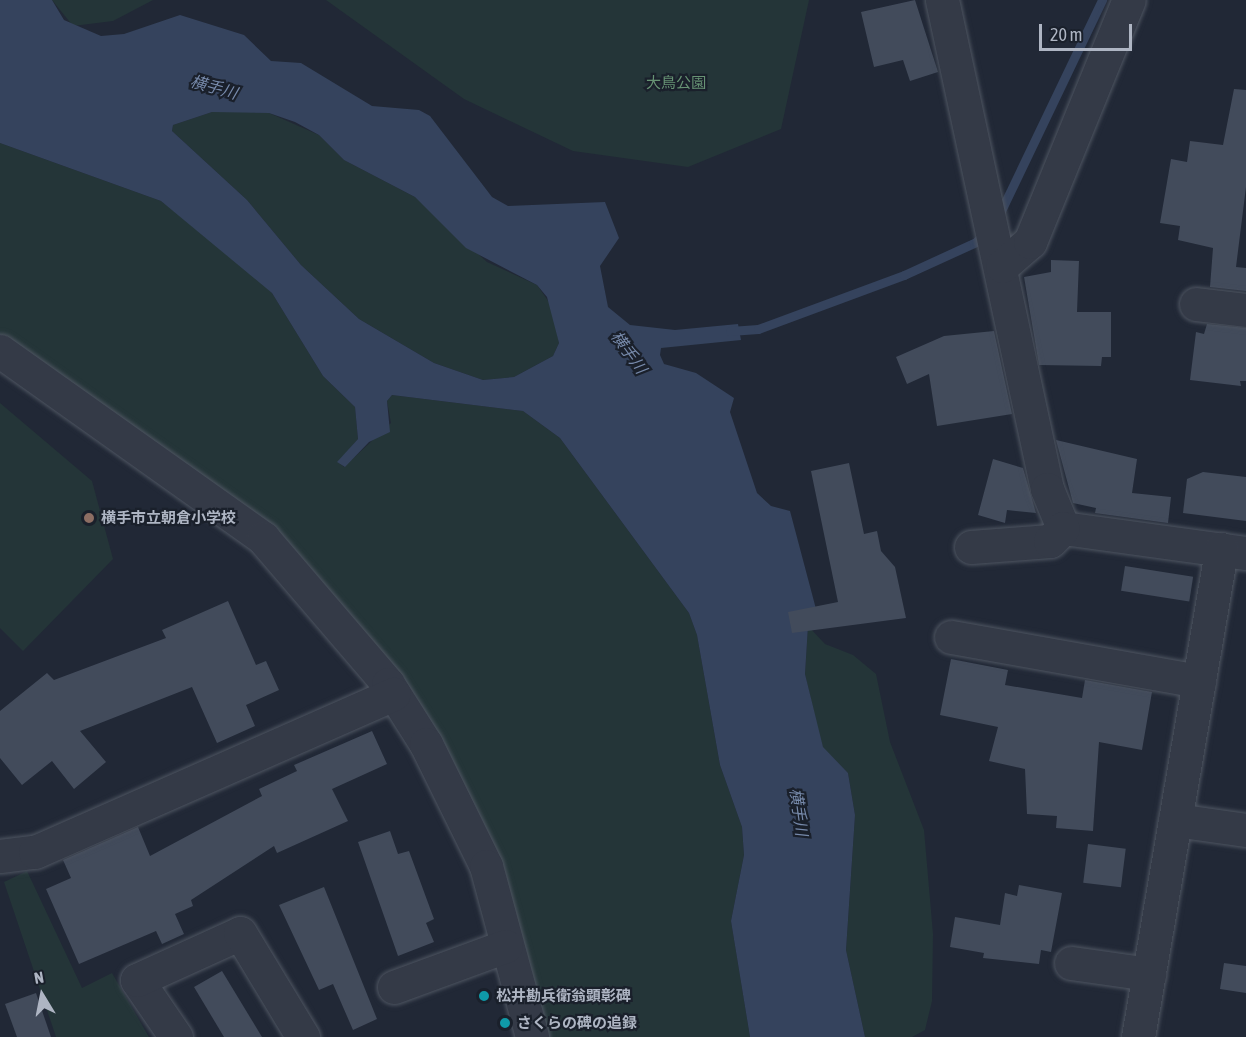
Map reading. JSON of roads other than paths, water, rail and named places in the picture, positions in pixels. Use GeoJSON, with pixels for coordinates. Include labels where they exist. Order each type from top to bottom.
{"type":"FeatureCollection","features":[{"type":"Feature","properties":{"kind":"street"},"geometry":{"type":"LineString","coordinates":[[942,0],[1002,266],[1047,489],[1063,528]]}},
{"type":"Feature","properties":{"kind":"street"},"geometry":{"type":"LineString","coordinates":[[1002,266],[1030,242],[1129,0]]}},
{"type":"Feature","properties":{"kind":"street"},"geometry":{"type":"LineString","coordinates":[[1196,304],[1246,310]]}},
{"type":"Feature","properties":{"kind":"street"},"geometry":{"type":"LineString","coordinates":[[0,351],[263,538],[394,694],[426,744],[486,866],[532,1037]]}},
{"type":"Feature","properties":{"kind":"street"},"geometry":{"type":"LineString","coordinates":[[971,547],[1050,541],[1063,528]]}},
{"type":"Feature","properties":{"kind":"street"},"geometry":{"type":"LineString","coordinates":[[1063,528],[1234,551],[1199,681],[1138,1037]]}},
{"type":"Feature","properties":{"kind":"street"},"geometry":{"type":"LineString","coordinates":[[951,637],[1199,681]]}},
{"type":"Feature","properties":{"kind":"street"},"geometry":{"type":"LineString","coordinates":[[0,856],[35,852],[394,694]]}},
{"type":"Feature","properties":{"kind":"street"},"geometry":{"type":"LineString","coordinates":[[1175,820],[1246,830]]}},
{"type":"Feature","properties":{"kind":"street"},"geometry":{"type":"LineString","coordinates":[[176,1037],[137,980],[240,933],[303,1037]]}},
{"type":"Feature","properties":{"kind":"street"},"geometry":{"type":"LineString","coordinates":[[394,987],[506,945]]}},
{"type":"Feature","properties":{"kind":"street"},"geometry":{"type":"LineString","coordinates":[[1071,963],[1149,974]]}},
{"type":"Feature","properties":{"kind":"water","name":"横手川"},"geometry":{"type":"Polygon","coordinates":[[[0,0],[52,0],[64,20],[101,36],[124,34],[180,15],[244,35],[271,61],[301,63],[372,106],[419,110],[430,116],[492,197],[508,206],[605,202],[619,238],[600,266],[608,307],[630,325],[675,330],[738,324],[741,340],[661,348],[660,355],[664,364],[696,373],[734,398],[730,412],[757,493],[771,506],[790,511],[816,609],[808,626],[805,674],[823,747],[848,773],[855,815],[846,950],[865,1037],[750,1037],[731,921],[744,855],[742,827],[720,765],[697,635],[689,613],[560,438],[523,411],[392,395],[387,401],[390,432],[369,442],[345,467],[337,462],[358,439],[355,407],[323,376],[272,293],[161,201],[0,143],[0,0]],[[212,112],[173,125],[172,131],[247,200],[301,265],[359,319],[434,363],[483,380],[514,377],[553,356],[559,343],[547,297],[537,285],[466,248],[415,197],[344,160],[319,135],[295,122],[269,113],[212,112]]]}},
{"type":"Feature","properties":{"kind":"waterway"},"geometry":{"type":"LineString","coordinates":[[998,217],[1102,0]]}},
{"type":"Feature","properties":{"kind":"waterway"},"geometry":{"type":"LineString","coordinates":[[730,331],[758,329],[904,275],[976,242],[985,232]]}},
{"type":"Feature","properties":{"kind":"place","name":"横手市立朝倉小学校"},"geometry":{"type":"Point","coordinates":[89,518]}},
{"type":"Feature","properties":{"kind":"place","name":"松井勘兵衛翁顕彰碑"},"geometry":{"type":"Point","coordinates":[484,996]}},
{"type":"Feature","properties":{"kind":"place","name":"さくらの碑の追録"},"geometry":{"type":"Point","coordinates":[505,1023]}},
{"type":"Feature","properties":{"kind":"park label","name":"大鳥公園"},"geometry":{"type":"Point","coordinates":[676,83]}}]}
